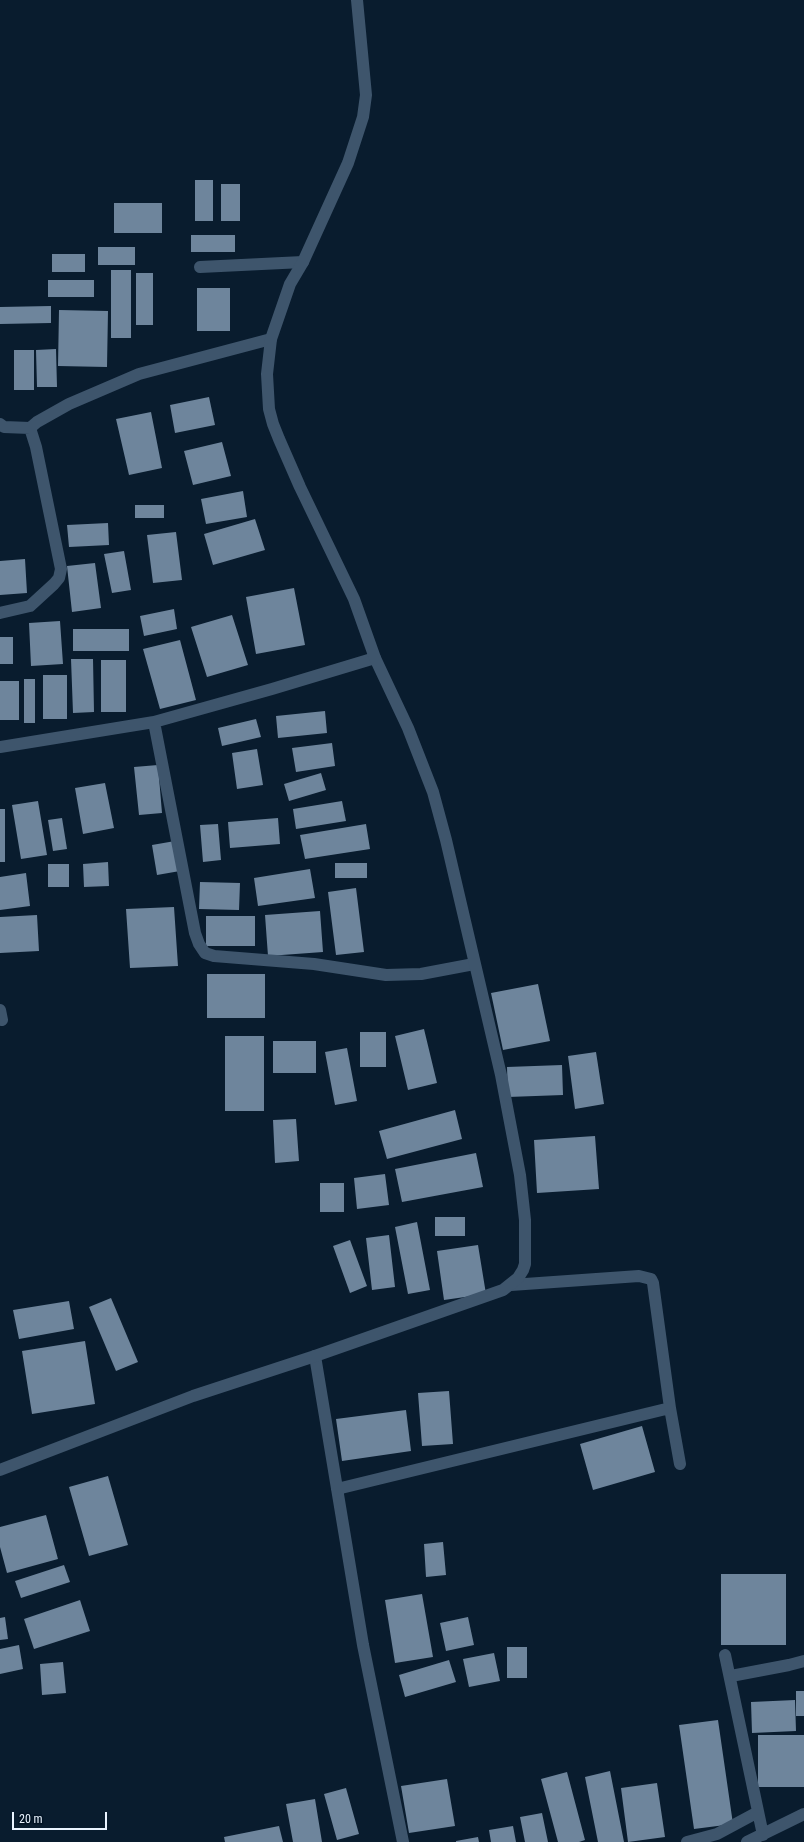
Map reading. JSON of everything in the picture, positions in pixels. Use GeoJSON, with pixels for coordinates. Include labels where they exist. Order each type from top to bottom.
{"type":"FeatureCollection","features":[{"type":"Feature","properties":{"kind":"street"},"geometry":{"type":"LineString","coordinates":[[0,1470],[193,1396],[315,1356],[496,1293],[511,1285],[523,1270],[525,1264],[525,1220],[520,1176],[501,1075],[446,840],[433,792],[408,728],[375,658],[354,599],[300,488],[273,424],[270,409],[267,374],[271,339],[290,284],[303,262],[348,163],[363,117],[366,95],[357,0]]}},
{"type":"Feature","properties":{"kind":"street"},"geometry":{"type":"LineString","coordinates":[[200,267],[303,262]]}},
{"type":"Feature","properties":{"kind":"street"},"geometry":{"type":"LineString","coordinates":[[0,424],[4,427],[30,428],[37,422],[69,404],[139,374],[271,339]]}},
{"type":"Feature","properties":{"kind":"street"},"geometry":{"type":"LineString","coordinates":[[0,613],[30,606],[54,584],[59,578],[61,569],[30,428]]}},
{"type":"Feature","properties":{"kind":"street"},"geometry":{"type":"LineString","coordinates":[[0,747],[154,722],[375,658]]}},
{"type":"Feature","properties":{"kind":"street"},"geometry":{"type":"LineString","coordinates":[[154,722],[195,933],[199,944],[205,953],[214,956],[314,964],[386,975],[421,974],[474,964]]}},
{"type":"Feature","properties":{"kind":"street"},"geometry":{"type":"LineString","coordinates":[[511,1285],[638,1276],[651,1279],[653,1283],[670,1408],[680,1464]]}},
{"type":"Feature","properties":{"kind":"street"},"geometry":{"type":"LineString","coordinates":[[315,1356],[363,1645],[403,1842]]}},
{"type":"Feature","properties":{"kind":"street"},"geometry":{"type":"LineString","coordinates":[[337,1489],[670,1408]]}},
{"type":"Feature","properties":{"kind":"street"},"geometry":{"type":"LineString","coordinates":[[725,1655],[763,1834]]}},
{"type":"Feature","properties":{"kind":"street"},"geometry":{"type":"LineString","coordinates":[[730,1676],[804,1661]]}},
{"type":"Feature","properties":{"kind":"street"},"geometry":{"type":"LineString","coordinates":[[687,1842],[717,1834],[758,1812]]}},
{"type":"Feature","properties":{"kind":"street"},"geometry":{"type":"LineString","coordinates":[[748,1842],[804,1814]]}},
{"type":"Feature","properties":{"kind":"building"},"geometry":{"type":"Polygon","coordinates":[[[195,180],[213,180],[213,221],[195,221],[195,180]]]}},
{"type":"Feature","properties":{"kind":"building"},"geometry":{"type":"Polygon","coordinates":[[[221,184],[240,184],[240,221],[221,221],[221,184]]]}},
{"type":"Feature","properties":{"kind":"building"},"geometry":{"type":"Polygon","coordinates":[[[114,203],[162,203],[162,233],[114,233],[114,203]]]}},
{"type":"Feature","properties":{"kind":"building"},"geometry":{"type":"Polygon","coordinates":[[[191,235],[235,235],[235,252],[191,252],[191,235]]]}},
{"type":"Feature","properties":{"kind":"building"},"geometry":{"type":"Polygon","coordinates":[[[98,247],[135,247],[135,265],[98,265],[98,247]]]}},
{"type":"Feature","properties":{"kind":"building"},"geometry":{"type":"Polygon","coordinates":[[[52,254],[85,254],[85,272],[52,272],[52,254]]]}},
{"type":"Feature","properties":{"kind":"building"},"geometry":{"type":"Polygon","coordinates":[[[111,270],[131,270],[131,338],[111,338],[111,270]]]}},
{"type":"Feature","properties":{"kind":"building"},"geometry":{"type":"Polygon","coordinates":[[[136,273],[153,273],[153,325],[136,325],[136,273]]]}},
{"type":"Feature","properties":{"kind":"building"},"geometry":{"type":"Polygon","coordinates":[[[48,280],[94,280],[94,297],[48,297],[48,280]]]}},
{"type":"Feature","properties":{"kind":"building"},"geometry":{"type":"Polygon","coordinates":[[[197,288],[230,288],[230,331],[197,331],[197,288]]]}},
{"type":"Feature","properties":{"kind":"building"},"geometry":{"type":"Polygon","coordinates":[[[51,306],[51,323],[0,324],[0,307],[51,306]]]}},
{"type":"Feature","properties":{"kind":"building"},"geometry":{"type":"Polygon","coordinates":[[[59,310],[108,311],[107,367],[58,366],[59,310]]]}},
{"type":"Feature","properties":{"kind":"building"},"geometry":{"type":"Polygon","coordinates":[[[56,349],[57,387],[37,387],[36,350],[56,349]]]}},
{"type":"Feature","properties":{"kind":"building"},"geometry":{"type":"Polygon","coordinates":[[[14,350],[34,350],[34,390],[14,390],[14,350]]]}},
{"type":"Feature","properties":{"kind":"building"},"geometry":{"type":"Polygon","coordinates":[[[209,397],[215,425],[175,433],[170,405],[209,397]]]}},
{"type":"Feature","properties":{"kind":"building"},"geometry":{"type":"Polygon","coordinates":[[[151,412],[162,468],[129,475],[116,419],[151,412]]]}},
{"type":"Feature","properties":{"kind":"building"},"geometry":{"type":"Polygon","coordinates":[[[222,442],[231,476],[193,485],[184,451],[222,442]]]}},
{"type":"Feature","properties":{"kind":"building"},"geometry":{"type":"Polygon","coordinates":[[[243,491],[247,517],[206,524],[201,499],[243,491]]]}},
{"type":"Feature","properties":{"kind":"building"},"geometry":{"type":"Polygon","coordinates":[[[135,505],[164,505],[164,518],[135,518],[135,505]]]}},
{"type":"Feature","properties":{"kind":"building"},"geometry":{"type":"Polygon","coordinates":[[[255,519],[265,550],[213,565],[204,534],[255,519]]]}},
{"type":"Feature","properties":{"kind":"building"},"geometry":{"type":"Polygon","coordinates":[[[108,523],[109,545],[69,547],[67,525],[108,523]]]}},
{"type":"Feature","properties":{"kind":"building"},"geometry":{"type":"Polygon","coordinates":[[[176,532],[182,580],[153,583],[147,535],[176,532]]]}},
{"type":"Feature","properties":{"kind":"building"},"geometry":{"type":"Polygon","coordinates":[[[124,551],[131,590],[112,593],[104,554],[124,551]]]}},
{"type":"Feature","properties":{"kind":"building"},"geometry":{"type":"Polygon","coordinates":[[[25,559],[27,593],[0,595],[0,561],[25,559]]]}},
{"type":"Feature","properties":{"kind":"building"},"geometry":{"type":"Polygon","coordinates":[[[95,563],[101,608],[72,612],[67,566],[95,563]]]}},
{"type":"Feature","properties":{"kind":"building"},"geometry":{"type":"Polygon","coordinates":[[[294,588],[305,645],[256,654],[246,597],[294,588]]]}},
{"type":"Feature","properties":{"kind":"building"},"geometry":{"type":"Polygon","coordinates":[[[174,609],[177,629],[144,636],[140,616],[174,609]]]}},
{"type":"Feature","properties":{"kind":"building"},"geometry":{"type":"Polygon","coordinates":[[[232,615],[248,665],[207,677],[191,627],[232,615]]]}},
{"type":"Feature","properties":{"kind":"building"},"geometry":{"type":"Polygon","coordinates":[[[60,621],[63,664],[31,666],[29,623],[60,621]]]}},
{"type":"Feature","properties":{"kind":"building"},"geometry":{"type":"Polygon","coordinates":[[[73,629],[129,629],[129,651],[73,651],[73,629]]]}},
{"type":"Feature","properties":{"kind":"building"},"geometry":{"type":"Polygon","coordinates":[[[0,637],[13,637],[13,664],[0,664],[0,637]]]}},
{"type":"Feature","properties":{"kind":"building"},"geometry":{"type":"Polygon","coordinates":[[[180,640],[196,700],[160,709],[143,649],[180,640]]]}},
{"type":"Feature","properties":{"kind":"building"},"geometry":{"type":"Polygon","coordinates":[[[71,659],[93,659],[94,712],[73,713],[71,659]]]}},
{"type":"Feature","properties":{"kind":"building"},"geometry":{"type":"Polygon","coordinates":[[[101,660],[126,660],[126,712],[101,712],[101,660]]]}},
{"type":"Feature","properties":{"kind":"building"},"geometry":{"type":"Polygon","coordinates":[[[43,675],[67,675],[67,719],[43,719],[43,675]]]}},
{"type":"Feature","properties":{"kind":"building"},"geometry":{"type":"Polygon","coordinates":[[[24,679],[35,679],[35,723],[24,723],[24,679]]]}},
{"type":"Feature","properties":{"kind":"building"},"geometry":{"type":"Polygon","coordinates":[[[0,681],[19,681],[19,720],[0,720],[0,681]]]}},
{"type":"Feature","properties":{"kind":"building"},"geometry":{"type":"Polygon","coordinates":[[[325,711],[327,733],[278,738],[276,716],[325,711]]]}},
{"type":"Feature","properties":{"kind":"building"},"geometry":{"type":"Polygon","coordinates":[[[256,719],[261,737],[222,746],[218,728],[256,719]]]}},
{"type":"Feature","properties":{"kind":"building"},"geometry":{"type":"Polygon","coordinates":[[[332,743],[335,766],[296,772],[292,748],[332,743]]]}},
{"type":"Feature","properties":{"kind":"building"},"geometry":{"type":"Polygon","coordinates":[[[257,749],[263,785],[237,789],[232,753],[257,749]]]}},
{"type":"Feature","properties":{"kind":"building"},"geometry":{"type":"Polygon","coordinates":[[[158,765],[162,813],[139,815],[134,767],[158,765]]]}},
{"type":"Feature","properties":{"kind":"building"},"geometry":{"type":"Polygon","coordinates":[[[321,773],[326,790],[289,801],[284,784],[321,773]]]}},
{"type":"Feature","properties":{"kind":"building"},"geometry":{"type":"Polygon","coordinates":[[[105,783],[114,828],[83,834],[75,788],[105,783]]]}},
{"type":"Feature","properties":{"kind":"building"},"geometry":{"type":"Polygon","coordinates":[[[38,801],[47,855],[21,859],[12,805],[38,801]]]}},
{"type":"Feature","properties":{"kind":"building"},"geometry":{"type":"Polygon","coordinates":[[[342,801],[346,821],[296,829],[293,809],[342,801]]]}},
{"type":"Feature","properties":{"kind":"building"},"geometry":{"type":"Polygon","coordinates":[[[0,809],[5,809],[5,862],[0,862],[0,809]]]}},
{"type":"Feature","properties":{"kind":"building"},"geometry":{"type":"Polygon","coordinates":[[[62,818],[67,849],[53,851],[48,820],[62,818]]]}},
{"type":"Feature","properties":{"kind":"building"},"geometry":{"type":"Polygon","coordinates":[[[278,818],[280,844],[230,848],[228,822],[278,818]]]}},
{"type":"Feature","properties":{"kind":"building"},"geometry":{"type":"Polygon","coordinates":[[[218,824],[221,860],[203,862],[200,825],[218,824]]]}},
{"type":"Feature","properties":{"kind":"building"},"geometry":{"type":"Polygon","coordinates":[[[366,824],[370,849],[305,859],[300,835],[366,824]]]}},
{"type":"Feature","properties":{"kind":"building"},"geometry":{"type":"Polygon","coordinates":[[[175,841],[180,871],[157,875],[152,845],[175,841]]]}},
{"type":"Feature","properties":{"kind":"building"},"geometry":{"type":"Polygon","coordinates":[[[108,862],[109,886],[84,887],[83,864],[108,862]]]}},
{"type":"Feature","properties":{"kind":"building"},"geometry":{"type":"Polygon","coordinates":[[[335,863],[367,863],[367,878],[335,878],[335,863]]]}},
{"type":"Feature","properties":{"kind":"building"},"geometry":{"type":"Polygon","coordinates":[[[48,864],[69,864],[69,887],[48,887],[48,864]]]}},
{"type":"Feature","properties":{"kind":"building"},"geometry":{"type":"Polygon","coordinates":[[[310,869],[315,898],[258,906],[254,878],[310,869]]]}},
{"type":"Feature","properties":{"kind":"building"},"geometry":{"type":"Polygon","coordinates":[[[26,873],[30,906],[0,910],[0,877],[26,873]]]}},
{"type":"Feature","properties":{"kind":"building"},"geometry":{"type":"Polygon","coordinates":[[[200,882],[240,883],[239,910],[199,909],[200,882]]]}},
{"type":"Feature","properties":{"kind":"building"},"geometry":{"type":"Polygon","coordinates":[[[356,888],[364,952],[336,955],[328,892],[356,888]]]}},
{"type":"Feature","properties":{"kind":"building"},"geometry":{"type":"Polygon","coordinates":[[[174,907],[178,966],[130,968],[126,909],[174,907]]]}},
{"type":"Feature","properties":{"kind":"building"},"geometry":{"type":"Polygon","coordinates":[[[320,911],[323,952],[268,956],[265,915],[320,911]]]}},
{"type":"Feature","properties":{"kind":"building"},"geometry":{"type":"Polygon","coordinates":[[[37,915],[39,951],[0,953],[0,917],[37,915]]]}},
{"type":"Feature","properties":{"kind":"building"},"geometry":{"type":"Polygon","coordinates":[[[206,916],[255,916],[255,946],[206,946],[206,916]]]}},
{"type":"Feature","properties":{"kind":"building"},"geometry":{"type":"Polygon","coordinates":[[[207,974],[265,974],[265,1018],[207,1018],[207,974]]]}},
{"type":"Feature","properties":{"kind":"building"},"geometry":{"type":"Polygon","coordinates":[[[538,984],[550,1041],[503,1050],[491,993],[538,984]]]}},
{"type":"Feature","properties":{"kind":"building"},"geometry":{"type":"Polygon","coordinates":[[[424,1029],[437,1083],[408,1090],[395,1036],[424,1029]]]}},
{"type":"Feature","properties":{"kind":"building"},"geometry":{"type":"Polygon","coordinates":[[[360,1032],[386,1032],[386,1067],[360,1067],[360,1032]]]}},
{"type":"Feature","properties":{"kind":"building"},"geometry":{"type":"Polygon","coordinates":[[[225,1036],[264,1036],[264,1111],[225,1111],[225,1036]]]}},
{"type":"Feature","properties":{"kind":"building"},"geometry":{"type":"Polygon","coordinates":[[[273,1041],[316,1041],[316,1073],[273,1073],[273,1041]]]}},
{"type":"Feature","properties":{"kind":"building"},"geometry":{"type":"Polygon","coordinates":[[[347,1048],[357,1101],[335,1105],[325,1052],[347,1048]]]}},
{"type":"Feature","properties":{"kind":"building"},"geometry":{"type":"Polygon","coordinates":[[[596,1052],[604,1104],[575,1109],[568,1056],[596,1052]]]}},
{"type":"Feature","properties":{"kind":"building"},"geometry":{"type":"Polygon","coordinates":[[[562,1065],[563,1095],[508,1097],[507,1067],[562,1065]]]}},
{"type":"Feature","properties":{"kind":"building"},"geometry":{"type":"Polygon","coordinates":[[[455,1110],[462,1139],[387,1159],[379,1131],[455,1110]]]}},
{"type":"Feature","properties":{"kind":"building"},"geometry":{"type":"Polygon","coordinates":[[[296,1119],[299,1161],[275,1163],[273,1120],[296,1119]]]}},
{"type":"Feature","properties":{"kind":"building"},"geometry":{"type":"Polygon","coordinates":[[[595,1136],[599,1189],[537,1193],[534,1140],[595,1136]]]}},
{"type":"Feature","properties":{"kind":"building"},"geometry":{"type":"Polygon","coordinates":[[[476,1153],[483,1187],[402,1202],[395,1169],[476,1153]]]}},
{"type":"Feature","properties":{"kind":"building"},"geometry":{"type":"Polygon","coordinates":[[[385,1174],[389,1205],[357,1209],[354,1178],[385,1174]]]}},
{"type":"Feature","properties":{"kind":"building"},"geometry":{"type":"Polygon","coordinates":[[[320,1183],[344,1183],[344,1212],[320,1212],[320,1183]]]}},
{"type":"Feature","properties":{"kind":"building"},"geometry":{"type":"Polygon","coordinates":[[[435,1217],[465,1217],[465,1236],[435,1236],[435,1217]]]}},
{"type":"Feature","properties":{"kind":"building"},"geometry":{"type":"Polygon","coordinates":[[[417,1222],[430,1290],[408,1294],[395,1227],[417,1222]]]}},
{"type":"Feature","properties":{"kind":"building"},"geometry":{"type":"Polygon","coordinates":[[[389,1235],[395,1287],[372,1290],[366,1238],[389,1235]]]}},
{"type":"Feature","properties":{"kind":"building"},"geometry":{"type":"Polygon","coordinates":[[[350,1240],[367,1286],[350,1293],[333,1246],[350,1240]]]}},
{"type":"Feature","properties":{"kind":"building"},"geometry":{"type":"Polygon","coordinates":[[[478,1245],[486,1294],[444,1300],[437,1251],[478,1245]]]}},
{"type":"Feature","properties":{"kind":"building"},"geometry":{"type":"Polygon","coordinates":[[[111,1298],[138,1362],[116,1371],[89,1307],[111,1298]]]}},
{"type":"Feature","properties":{"kind":"building"},"geometry":{"type":"Polygon","coordinates":[[[69,1301],[74,1329],[19,1339],[13,1310],[69,1301]]]}},
{"type":"Feature","properties":{"kind":"building"},"geometry":{"type":"Polygon","coordinates":[[[85,1341],[95,1404],[32,1414],[22,1351],[85,1341]]]}},
{"type":"Feature","properties":{"kind":"building"},"geometry":{"type":"Polygon","coordinates":[[[449,1391],[453,1444],[422,1446],[418,1393],[449,1391]]]}},
{"type":"Feature","properties":{"kind":"building"},"geometry":{"type":"Polygon","coordinates":[[[406,1410],[411,1451],[342,1461],[336,1419],[406,1410]]]}},
{"type":"Feature","properties":{"kind":"building"},"geometry":{"type":"Polygon","coordinates":[[[642,1426],[655,1472],[593,1490],[580,1444],[642,1426]]]}},
{"type":"Feature","properties":{"kind":"building"},"geometry":{"type":"Polygon","coordinates":[[[108,1476],[128,1545],[89,1556],[69,1487],[108,1476]]]}},
{"type":"Feature","properties":{"kind":"building"},"geometry":{"type":"Polygon","coordinates":[[[46,1515],[58,1559],[7,1573],[0,1547],[0,1527],[46,1515]]]}},
{"type":"Feature","properties":{"kind":"building"},"geometry":{"type":"Polygon","coordinates":[[[443,1542],[446,1575],[426,1577],[424,1544],[443,1542]]]}},
{"type":"Feature","properties":{"kind":"building"},"geometry":{"type":"Polygon","coordinates":[[[64,1565],[70,1582],[21,1598],[15,1581],[64,1565]]]}},
{"type":"Feature","properties":{"kind":"building"},"geometry":{"type":"Polygon","coordinates":[[[721,1574],[786,1574],[786,1645],[721,1645],[721,1574]]]}},
{"type":"Feature","properties":{"kind":"building"},"geometry":{"type":"Polygon","coordinates":[[[422,1594],[433,1657],[395,1663],[385,1600],[422,1594]]]}},
{"type":"Feature","properties":{"kind":"building"},"geometry":{"type":"Polygon","coordinates":[[[80,1600],[90,1631],[34,1649],[24,1619],[80,1600]]]}},
{"type":"Feature","properties":{"kind":"building"},"geometry":{"type":"Polygon","coordinates":[[[5,1617],[8,1639],[0,1640],[0,1618],[5,1617]]]}},
{"type":"Feature","properties":{"kind":"building"},"geometry":{"type":"Polygon","coordinates":[[[468,1617],[474,1645],[446,1651],[440,1623],[468,1617]]]}},
{"type":"Feature","properties":{"kind":"building"},"geometry":{"type":"Polygon","coordinates":[[[19,1645],[23,1669],[0,1674],[0,1649],[19,1645]]]}},
{"type":"Feature","properties":{"kind":"building"},"geometry":{"type":"Polygon","coordinates":[[[507,1647],[527,1647],[527,1678],[507,1678],[507,1647]]]}},
{"type":"Feature","properties":{"kind":"building"},"geometry":{"type":"Polygon","coordinates":[[[494,1653],[500,1681],[469,1687],[463,1659],[494,1653]]]}},
{"type":"Feature","properties":{"kind":"building"},"geometry":{"type":"Polygon","coordinates":[[[449,1660],[456,1682],[405,1697],[399,1675],[449,1660]]]}},
{"type":"Feature","properties":{"kind":"building"},"geometry":{"type":"Polygon","coordinates":[[[63,1662],[66,1693],[42,1695],[40,1664],[63,1662]]]}},
{"type":"Feature","properties":{"kind":"building"},"geometry":{"type":"Polygon","coordinates":[[[796,1691],[804,1691],[804,1716],[796,1716],[796,1691]]]}},
{"type":"Feature","properties":{"kind":"building"},"geometry":{"type":"Polygon","coordinates":[[[795,1700],[796,1731],[752,1733],[751,1702],[795,1700]]]}},
{"type":"Feature","properties":{"kind":"building"},"geometry":{"type":"Polygon","coordinates":[[[718,1720],[733,1824],[694,1829],[679,1725],[718,1720]]]}},
{"type":"Feature","properties":{"kind":"building"},"geometry":{"type":"Polygon","coordinates":[[[758,1735],[804,1735],[804,1787],[758,1787],[758,1735]]]}},
{"type":"Feature","properties":{"kind":"building"},"geometry":{"type":"Polygon","coordinates":[[[610,1771],[624,1842],[598,1842],[585,1777],[610,1771]]]}},
{"type":"Feature","properties":{"kind":"building"},"geometry":{"type":"Polygon","coordinates":[[[567,1772],[585,1840],[579,1842],[558,1842],[541,1779],[567,1772]]]}},
{"type":"Feature","properties":{"kind":"building"},"geometry":{"type":"Polygon","coordinates":[[[447,1779],[455,1826],[409,1833],[401,1786],[447,1779]]]}},
{"type":"Feature","properties":{"kind":"building"},"geometry":{"type":"Polygon","coordinates":[[[657,1783],[665,1837],[628,1842],[621,1788],[657,1783]]]}},
{"type":"Feature","properties":{"kind":"building"},"geometry":{"type":"Polygon","coordinates":[[[346,1788],[359,1834],[337,1840],[324,1794],[346,1788]]]}},
{"type":"Feature","properties":{"kind":"building"},"geometry":{"type":"Polygon","coordinates":[[[315,1799],[322,1842],[293,1842],[286,1804],[315,1799]]]}},
{"type":"Feature","properties":{"kind":"building"},"geometry":{"type":"Polygon","coordinates":[[[542,1813],[548,1842],[525,1842],[520,1817],[542,1813]]]}},
{"type":"Feature","properties":{"kind":"building"},"geometry":{"type":"Polygon","coordinates":[[[279,1826],[283,1842],[225,1842],[224,1837],[279,1826]]]}},
{"type":"Feature","properties":{"kind":"building"},"geometry":{"type":"Polygon","coordinates":[[[513,1826],[516,1842],[491,1842],[489,1830],[513,1826]]]}},
{"type":"Feature","properties":{"kind":"building"},"geometry":{"type":"Polygon","coordinates":[[[478,1837],[479,1842],[456,1842],[456,1841],[478,1837]]]}}]}
